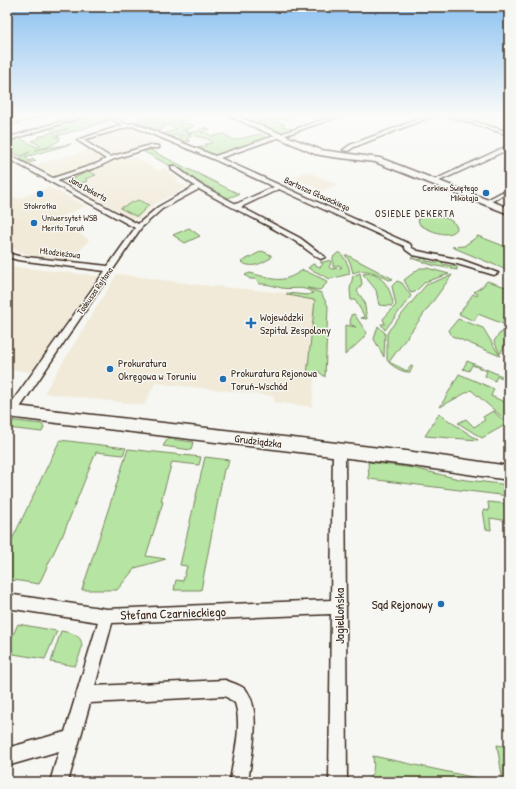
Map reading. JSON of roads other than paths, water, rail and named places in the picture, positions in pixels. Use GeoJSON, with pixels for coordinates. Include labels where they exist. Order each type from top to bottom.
{"type":"FeatureCollection","features":[{"type":"Feature","properties":{"kind":"street"},"geometry":{"type":"LineString","coordinates":[[100,153],[110,159]]}},
{"type":"Feature","properties":{"kind":"street"},"geometry":{"type":"LineString","coordinates":[[52,180],[129,153]]}},
{"type":"Feature","properties":{"kind":"street","name":"Bartosza Głowackiego"},"geometry":{"type":"LineString","coordinates":[[202,153],[408,245],[408,248],[416,253],[459,262],[494,273]]}},
{"type":"Feature","properties":{"kind":"street"},"geometry":{"type":"LineString","coordinates":[[215,158],[230,153]]}},
{"type":"Feature","properties":{"kind":"street"},"geometry":{"type":"LineString","coordinates":[[321,153],[377,160],[509,211]]}},
{"type":"Feature","properties":{"kind":"street"},"geometry":{"type":"LineString","coordinates":[[434,182],[497,153]]}},
{"type":"Feature","properties":{"kind":"street","name":"Jana Dekerta"},"geometry":{"type":"LineString","coordinates":[[7,156],[139,227]]}},
{"type":"Feature","properties":{"kind":"street"},"geometry":{"type":"LineString","coordinates":[[173,167],[197,187],[238,206],[312,248],[321,257]]}},
{"type":"Feature","properties":{"kind":"street","name":"Tadeusza Rejtana"},"geometry":{"type":"LineString","coordinates":[[9,412],[111,269],[139,227],[160,208],[197,187]]}},
{"type":"Feature","properties":{"kind":"street"},"geometry":{"type":"LineString","coordinates":[[238,206],[279,187]]}},
{"type":"Feature","properties":{"kind":"street"},"geometry":{"type":"LineString","coordinates":[[486,202],[502,194]]}},
{"type":"Feature","properties":{"kind":"street","name":"Młodzieżowa"},"geometry":{"type":"LineString","coordinates":[[7,255],[18,258],[111,269]]}},
{"type":"Feature","properties":{"kind":"street","name":"Grudziądzka"},"geometry":{"type":"LineString","coordinates":[[9,412],[339,450],[509,473]]}},
{"type":"Feature","properties":{"kind":"street","name":"Jagiellońska"},"geometry":{"type":"LineString","coordinates":[[338,782],[339,450]]}},
{"type":"Feature","properties":{"kind":"street","name":"Stefana Czarnieckiego"},"geometry":{"type":"LineString","coordinates":[[7,601],[107,616],[339,607]]}},
{"type":"Feature","properties":{"kind":"street"},"geometry":{"type":"LineString","coordinates":[[59,782],[107,616]]}},
{"type":"Feature","properties":{"kind":"street"},"geometry":{"type":"LineString","coordinates":[[84,695],[225,688],[236,693],[244,703],[247,717],[239,782]]}},
{"type":"Feature","properties":{"kind":"street"},"geometry":{"type":"LineString","coordinates":[[7,757],[71,739]]}},
{"type":"Feature","properties":{"kind":"place","name":"Cerkiew Świętego Mikołaja"},"geometry":{"type":"Point","coordinates":[486,193]}},
{"type":"Feature","properties":{"kind":"place","name":"Stokrotka"},"geometry":{"type":"Point","coordinates":[40,194]}},
{"type":"Feature","properties":{"kind":"place","name":"Uniwersytet WSB Merito Toruń"},"geometry":{"type":"Point","coordinates":[34,223]}},
{"type":"Feature","properties":{"kind":"place","name":"Wojewódzki Szpital Zespolony"},"geometry":{"type":"Point","coordinates":[251,323]}},
{"type":"Feature","properties":{"kind":"place","name":"Prokuratura Okręgowa w Toruniu"},"geometry":{"type":"Point","coordinates":[110,369]}},
{"type":"Feature","properties":{"kind":"place","name":"Prokuratura Rejonowa Toruń-Wschód"},"geometry":{"type":"Point","coordinates":[223,379]}},
{"type":"Feature","properties":{"kind":"place","name":"Sąd Rejonowy"},"geometry":{"type":"Point","coordinates":[441,604]}},
{"type":"Feature","properties":{"kind":"district","name":"OSIEDLE DEKERTA"},"geometry":{"type":"Point","coordinates":[415,213]}}]}
